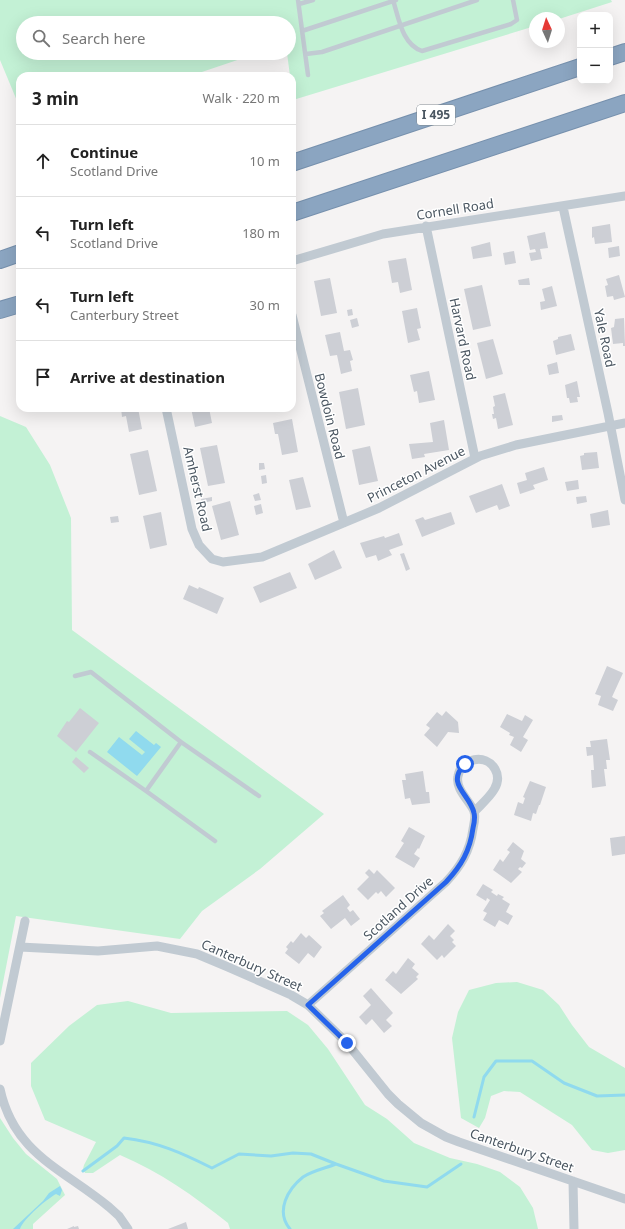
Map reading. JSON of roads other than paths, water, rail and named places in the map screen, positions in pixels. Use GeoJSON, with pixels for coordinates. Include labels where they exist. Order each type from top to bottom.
{"type":"FeatureCollection","features":[{"type":"Feature","properties":{"kind":"highway"},"geometry":{"type":"LineString","coordinates":[[613,56],[625,52]]}},
{"type":"Feature","properties":{"kind":"highway","name":"I 495"},"geometry":{"type":"LineString","coordinates":[[296,162],[577,68]]}},
{"type":"Feature","properties":{"kind":"highway"},"geometry":{"type":"LineString","coordinates":[[296,212],[625,103]]}},
{"type":"Feature","properties":{"kind":"highway"},"geometry":{"type":"LineString","coordinates":[[0,260],[16,254]]}},
{"type":"Feature","properties":{"kind":"highway"},"geometry":{"type":"LineString","coordinates":[[0,310],[16,305]]}},
{"type":"Feature","properties":{"kind":"street","name":"Cornell Road"},"geometry":{"type":"LineString","coordinates":[[296,260],[359,240],[426,226],[625,196]]}},
{"type":"Feature","properties":{"kind":"street","name":"Yale Road"},"geometry":{"type":"LineString","coordinates":[[563,206],[611,426],[625,500]]}},
{"type":"Feature","properties":{"kind":"street","name":"Harvard Road"},"geometry":{"type":"LineString","coordinates":[[426,226],[475,458]]}},
{"type":"Feature","properties":{"kind":"street","name":"Bowdoin Road"},"geometry":{"type":"LineString","coordinates":[[296,331],[344,523]]}},
{"type":"Feature","properties":{"kind":"street","name":"Amherst Road"},"geometry":{"type":"LineString","coordinates":[[167,412],[192,529],[199,545],[212,559],[223,562]]}},
{"type":"Feature","properties":{"kind":"street","name":"Princeton Avenue"},"geometry":{"type":"LineString","coordinates":[[223,562],[262,557],[379,508],[475,458],[516,445],[625,423]]}},
{"type":"Feature","properties":{"kind":"street"},"geometry":{"type":"LineString","coordinates":[[481,759],[492,766],[497,773],[497,782],[494,790],[474,812],[459,787],[457,778],[460,770],[465,764],[472,760],[481,759]]}},
{"type":"Feature","properties":{"kind":"street","name":"Scotland Drive"},"geometry":{"type":"LineString","coordinates":[[308,1005],[455,872],[469,850],[474,812]]}},
{"type":"Feature","properties":{"kind":"street"},"geometry":{"type":"LineString","coordinates":[[0,1041],[25,921]]}},
{"type":"Feature","properties":{"kind":"street","name":"Canterbury Street"},"geometry":{"type":"LineString","coordinates":[[20,947],[98,951],[157,946],[197,954],[291,995],[308,1005],[347,1043],[388,1094],[421,1123],[446,1137],[625,1199]]}},
{"type":"Feature","properties":{"kind":"street"},"geometry":{"type":"LineString","coordinates":[[0,1089],[8,1115],[15,1130],[27,1145],[40,1157],[109,1207],[119,1216],[128,1229]]}},
{"type":"Feature","properties":{"kind":"street"},"geometry":{"type":"LineString","coordinates":[[573,1181],[574,1229]]}},
{"type":"Feature","properties":{"kind":"lane"},"geometry":{"type":"LineString","coordinates":[[308,76],[299,2],[313,0]]}},
{"type":"Feature","properties":{"kind":"lane"},"geometry":{"type":"LineString","coordinates":[[302,31],[394,0],[407,42],[414,48],[422,51],[510,24],[517,20],[513,0]]}},
{"type":"Feature","properties":{"kind":"lane"},"geometry":{"type":"LineString","coordinates":[[306,54],[322,52],[477,0]]}},
{"type":"Feature","properties":{"kind":"lane"},"geometry":{"type":"LineString","coordinates":[[75,676],[91,672],[181,742],[259,796]]}},
{"type":"Feature","properties":{"kind":"lane"},"geometry":{"type":"LineString","coordinates":[[146,791],[181,742]]}},
{"type":"Feature","properties":{"kind":"lane"},"geometry":{"type":"LineString","coordinates":[[90,752],[215,841]]}},
{"type":"Feature","properties":{"kind":"water"},"geometry":{"type":"Polygon","coordinates":[[[136,731],[154,745],[156,743],[161,747],[137,776],[107,752],[119,737],[142,755],[145,752],[129,739],[136,731]]]}},
{"type":"Feature","properties":{"kind":"water"},"geometry":{"type":"Polygon","coordinates":[[[60,1186],[62,1190],[60,1196],[56,1194],[52,1196],[31,1214],[20,1229],[13,1229],[43,1201],[49,1193],[60,1186]]]}},
{"type":"Feature","properties":{"kind":"waterway"},"geometry":{"type":"LineString","coordinates":[[474,1117],[484,1077],[496,1061],[532,1061],[564,1083],[597,1096],[625,1095]]}},
{"type":"Feature","properties":{"kind":"waterway"},"geometry":{"type":"LineString","coordinates":[[83,1171],[117,1146],[124,1138],[159,1145],[212,1168],[239,1154],[271,1156],[293,1153],[311,1154],[336,1164]]}},
{"type":"Feature","properties":{"kind":"waterway"},"geometry":{"type":"LineString","coordinates":[[290,1229],[284,1215],[285,1201],[288,1194],[303,1177],[315,1171],[336,1164],[384,1181],[427,1187],[461,1164]]}}]}
